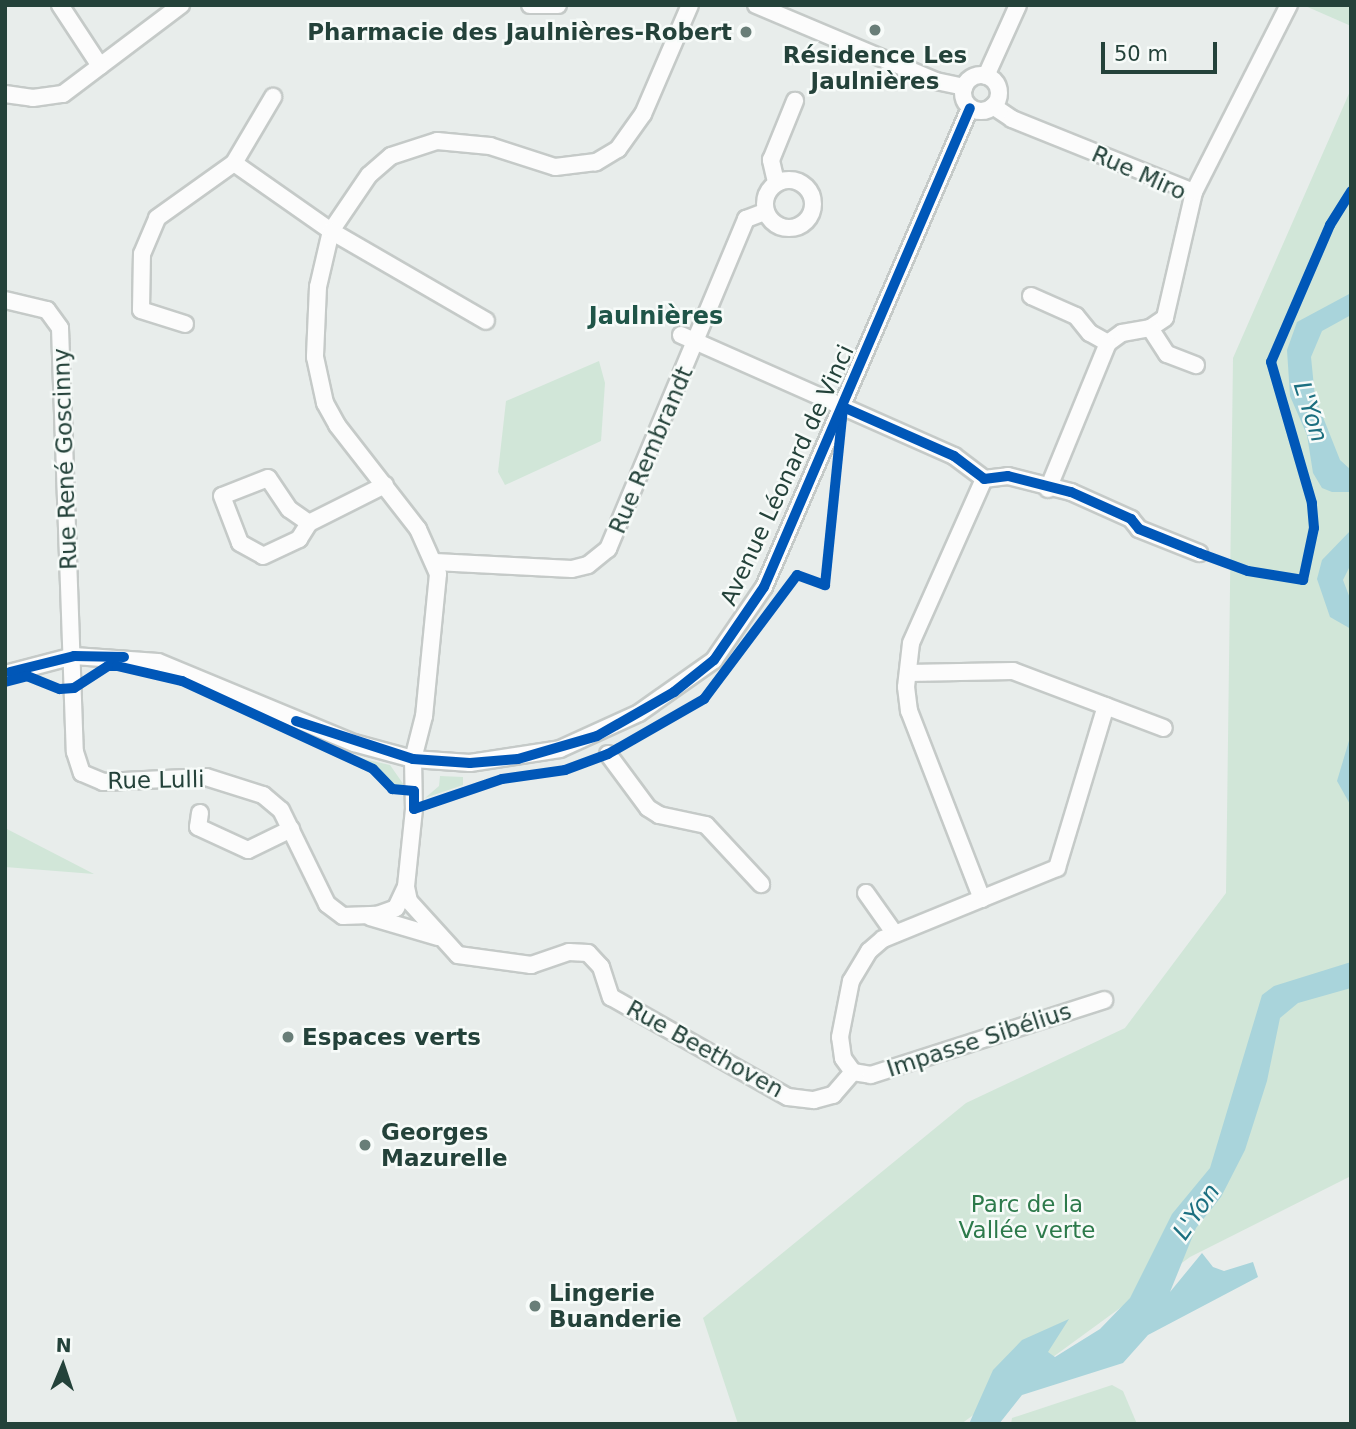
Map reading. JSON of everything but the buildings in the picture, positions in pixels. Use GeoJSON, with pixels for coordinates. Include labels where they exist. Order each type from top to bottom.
{"type":"FeatureCollection","features":[{"type":"Feature","properties":{"kind":"street"},"geometry":{"type":"LineString","coordinates":[[60,5],[100,66]]}},
{"type":"Feature","properties":{"kind":"street"},"geometry":{"type":"LineString","coordinates":[[530,5],[558,5]]}},
{"type":"Feature","properties":{"kind":"street"},"geometry":{"type":"LineString","coordinates":[[367,916],[396,908],[406,887],[414,809],[413,759],[424,716],[439,587],[435,562],[385,485],[337,425],[319,380],[314,329],[331,231],[369,176],[391,156],[421,143],[460,140],[573,167],[596,162],[618,149],[643,114],[690,5]]}},
{"type":"Feature","properties":{"kind":"street"},"geometry":{"type":"LineString","coordinates":[[756,5],[936,81],[964,87]]}},
{"type":"Feature","properties":{"kind":"street"},"geometry":{"type":"LineString","coordinates":[[798,22],[805,5]]}},
{"type":"Feature","properties":{"kind":"street"},"geometry":{"type":"LineString","coordinates":[[986,76],[1018,5]]}},
{"type":"Feature","properties":{"kind":"street"},"geometry":{"type":"LineString","coordinates":[[1194,192],[1289,5]]}},
{"type":"Feature","properties":{"kind":"street"},"geometry":{"type":"LineString","coordinates":[[5,94],[33,98],[63,94],[179,6]]}},
{"type":"Feature","properties":{"kind":"street"},"geometry":{"type":"LineString","coordinates":[[986,76],[999,92],[993,106],[978,111],[970,108],[964,87],[969,79],[986,76]]}},
{"type":"Feature","properties":{"kind":"street"},"geometry":{"type":"LineString","coordinates":[[185,324],[142,310],[142,254],[157,218],[233,163],[273,97]]}},
{"type":"Feature","properties":{"kind":"street"},"geometry":{"type":"LineString","coordinates":[[776,182],[792,182],[809,191],[811,213],[806,224],[797,229],[764,212],[767,194],[776,182],[771,160],[795,101]]}},
{"type":"Feature","properties":{"kind":"street","name":"Rue Miro"},"geometry":{"type":"LineString","coordinates":[[993,106],[1012,119],[1194,192],[1165,318],[1150,328]]}},
{"type":"Feature","properties":{"kind":"street","name":"Avenue Léonard de Vinci"},"geometry":{"type":"LineString","coordinates":[[5,674],[74,656],[125,657],[167,665],[313,728],[413,759],[470,764],[560,749],[597,736],[639,713],[714,660],[764,587],[970,108]]}},
{"type":"Feature","properties":{"kind":"street"},"geometry":{"type":"LineString","coordinates":[[233,163],[331,231],[486,321]]}},
{"type":"Feature","properties":{"kind":"street","name":"Rue Rembrandt"},"geometry":{"type":"LineString","coordinates":[[435,562],[572,569],[598,559],[615,537],[746,219],[764,212]]}},
{"type":"Feature","properties":{"kind":"street"},"geometry":{"type":"LineString","coordinates":[[1031,296],[1076,316],[1090,333],[1108,343]]}},
{"type":"Feature","properties":{"kind":"street","name":"Rue René Goscinny"},"geometry":{"type":"LineString","coordinates":[[5,300],[47,310],[60,328],[74,656]]}},
{"type":"Feature","properties":{"kind":"street"},"geometry":{"type":"LineString","coordinates":[[1048,489],[1108,343],[1122,333],[1150,328],[1167,355],[1196,365]]}},
{"type":"Feature","properties":{"kind":"street"},"geometry":{"type":"LineString","coordinates":[[681,335],[954,456],[984,479],[1008,476],[1048,489],[1071,492],[1131,519],[1139,529],[1199,553]]}},
{"type":"Feature","properties":{"kind":"street"},"geometry":{"type":"LineString","coordinates":[[309,523],[289,509],[268,478],[222,496],[240,543],[263,556],[299,539],[309,523],[385,485]]}},
{"type":"Feature","properties":{"kind":"street"},"geometry":{"type":"LineString","coordinates":[[982,899],[909,711],[908,673],[915,633],[984,479]]}},
{"type":"Feature","properties":{"kind":"street","name":"Rue Lulli"},"geometry":{"type":"LineString","coordinates":[[74,656],[75,752],[87,778],[103,782],[206,777],[236,783],[273,803],[334,911],[367,916]]}},
{"type":"Feature","properties":{"kind":"street"},"geometry":{"type":"LineString","coordinates":[[908,673],[1013,671],[1164,729]]}},
{"type":"Feature","properties":{"kind":"street"},"geometry":{"type":"LineString","coordinates":[[853,1072],[843,1058],[840,1037],[851,981],[869,951],[895,934],[1053,871],[1063,859],[1083,780],[1106,706]]}},
{"type":"Feature","properties":{"kind":"street"},"geometry":{"type":"LineString","coordinates":[[608,754],[648,808],[659,815],[706,825],[761,884]]}},
{"type":"Feature","properties":{"kind":"street","name":"Rue Lulli"},"geometry":{"type":"LineString","coordinates":[[200,813],[198,827],[248,850],[290,829]]}},
{"type":"Feature","properties":{"kind":"street","name":"Rue Beethoven"},"geometry":{"type":"LineString","coordinates":[[406,887],[410,901],[438,937],[458,955],[522,965],[569,952],[588,953],[601,967],[611,996],[788,1097],[814,1100],[832,1095],[853,1072]]}},
{"type":"Feature","properties":{"kind":"street"},"geometry":{"type":"LineString","coordinates":[[866,893],[895,934]]}},
{"type":"Feature","properties":{"kind":"street"},"geometry":{"type":"LineString","coordinates":[[367,916],[438,937]]}},
{"type":"Feature","properties":{"kind":"street","name":"Impasse Sibélius"},"geometry":{"type":"LineString","coordinates":[[853,1072],[871,1074],[1104,1000]]}},
{"type":"Feature","properties":{"kind":"green space"},"geometry":{"type":"Polygon","coordinates":[[[1303,5],[1351,5],[1351,26],[1303,5]]]}},
{"type":"Feature","properties":{"kind":"green space","name":"Parc de la Vallée verte"},"geometry":{"type":"Polygon","coordinates":[[[1351,89],[1351,1176],[1190,1257],[961,1424],[738,1424],[703,1318],[966,1103],[1125,1028],[1226,893],[1233,358],[1351,89]]]}},
{"type":"Feature","properties":{"kind":"green space"},"geometry":{"type":"Polygon","coordinates":[[[599,361],[605,383],[601,441],[505,485],[498,472],[506,401],[599,361]]]}},
{"type":"Feature","properties":{"kind":"green space"},"geometry":{"type":"Polygon","coordinates":[[[355,757],[390,765],[404,785],[391,785],[377,768],[355,757]]]}},
{"type":"Feature","properties":{"kind":"green space"},"geometry":{"type":"Polygon","coordinates":[[[440,776],[463,777],[463,785],[425,798],[439,786],[440,776]]]}},
{"type":"Feature","properties":{"kind":"green space"},"geometry":{"type":"Polygon","coordinates":[[[5,828],[94,874],[5,867],[5,828]]]}},
{"type":"Feature","properties":{"kind":"green space"},"geometry":{"type":"Polygon","coordinates":[[[1112,1385],[1123,1391],[1137,1424],[1011,1424],[1012,1418],[1112,1385]]]}},
{"type":"Feature","properties":{"kind":"water","name":"L'Yon"},"geometry":{"type":"Polygon","coordinates":[[[1351,293],[1351,315],[1322,331],[1311,357],[1315,397],[1340,460],[1351,470],[1351,492],[1332,492],[1322,488],[1313,473],[1307,435],[1290,396],[1287,350],[1297,322],[1351,293]]]}},
{"type":"Feature","properties":{"kind":"water"},"geometry":{"type":"Polygon","coordinates":[[[1351,530],[1351,564],[1343,580],[1351,601],[1351,629],[1330,617],[1317,579],[1322,560],[1351,530]]]}},
{"type":"Feature","properties":{"kind":"water"},"geometry":{"type":"Polygon","coordinates":[[[1351,734],[1351,806],[1337,781],[1351,734]]]}},
{"type":"Feature","properties":{"kind":"water","name":"L'Yon"},"geometry":{"type":"Polygon","coordinates":[[[1351,962],[1351,988],[1298,1003],[1280,1018],[1267,1081],[1245,1150],[1221,1197],[1196,1228],[1170,1292],[1202,1253],[1213,1267],[1224,1271],[1253,1262],[1258,1277],[1148,1335],[1123,1363],[1022,1395],[999,1424],[969,1424],[993,1370],[1022,1340],[1069,1319],[1048,1352],[1055,1357],[1100,1329],[1130,1298],[1172,1214],[1210,1168],[1262,995],[1274,986],[1351,962]]]}},
{"type":"Feature","properties":{"kind":"cycle path"},"geometry":{"type":"LineString","coordinates":[[296,721],[413,759],[470,763],[518,759],[597,736],[674,692],[714,660],[764,587],[970,108]]}},
{"type":"Feature","properties":{"kind":"cycle path"},"geometry":{"type":"LineString","coordinates":[[5,682],[27,676],[60,689],[74,688],[108,666],[182,681],[373,769],[392,789],[414,791],[414,809],[502,779],[565,770],[608,754],[704,699],[797,575],[825,585],[843,407],[954,456],[984,479],[1008,476],[1071,492],[1131,519],[1139,529],[1199,553],[1248,571],[1303,580],[1314,528],[1312,503],[1271,362],[1330,225],[1351,191]]}},
{"type":"Feature","properties":{"kind":"cycle path"},"geometry":{"type":"LineString","coordinates":[[10,672],[74,656],[124,657]]}},
{"type":"Feature","properties":{"kind":"place","name":"Résidence Les Jaulnières"},"geometry":{"type":"Point","coordinates":[875,30]}},
{"type":"Feature","properties":{"kind":"place","name":"Pharmacie des Jaulnières-Robert"},"geometry":{"type":"Point","coordinates":[746,32]}},
{"type":"Feature","properties":{"kind":"place","name":"Espaces verts"},"geometry":{"type":"Point","coordinates":[288,1037]}},
{"type":"Feature","properties":{"kind":"place","name":"Georges Mazurelle"},"geometry":{"type":"Point","coordinates":[365,1145]}},
{"type":"Feature","properties":{"kind":"place","name":"Lingerie Buanderie"},"geometry":{"type":"Point","coordinates":[535,1306]}},
{"type":"Feature","properties":{"kind":"district","name":"Jaulnières"},"geometry":{"type":"Point","coordinates":[656,317]}}]}
